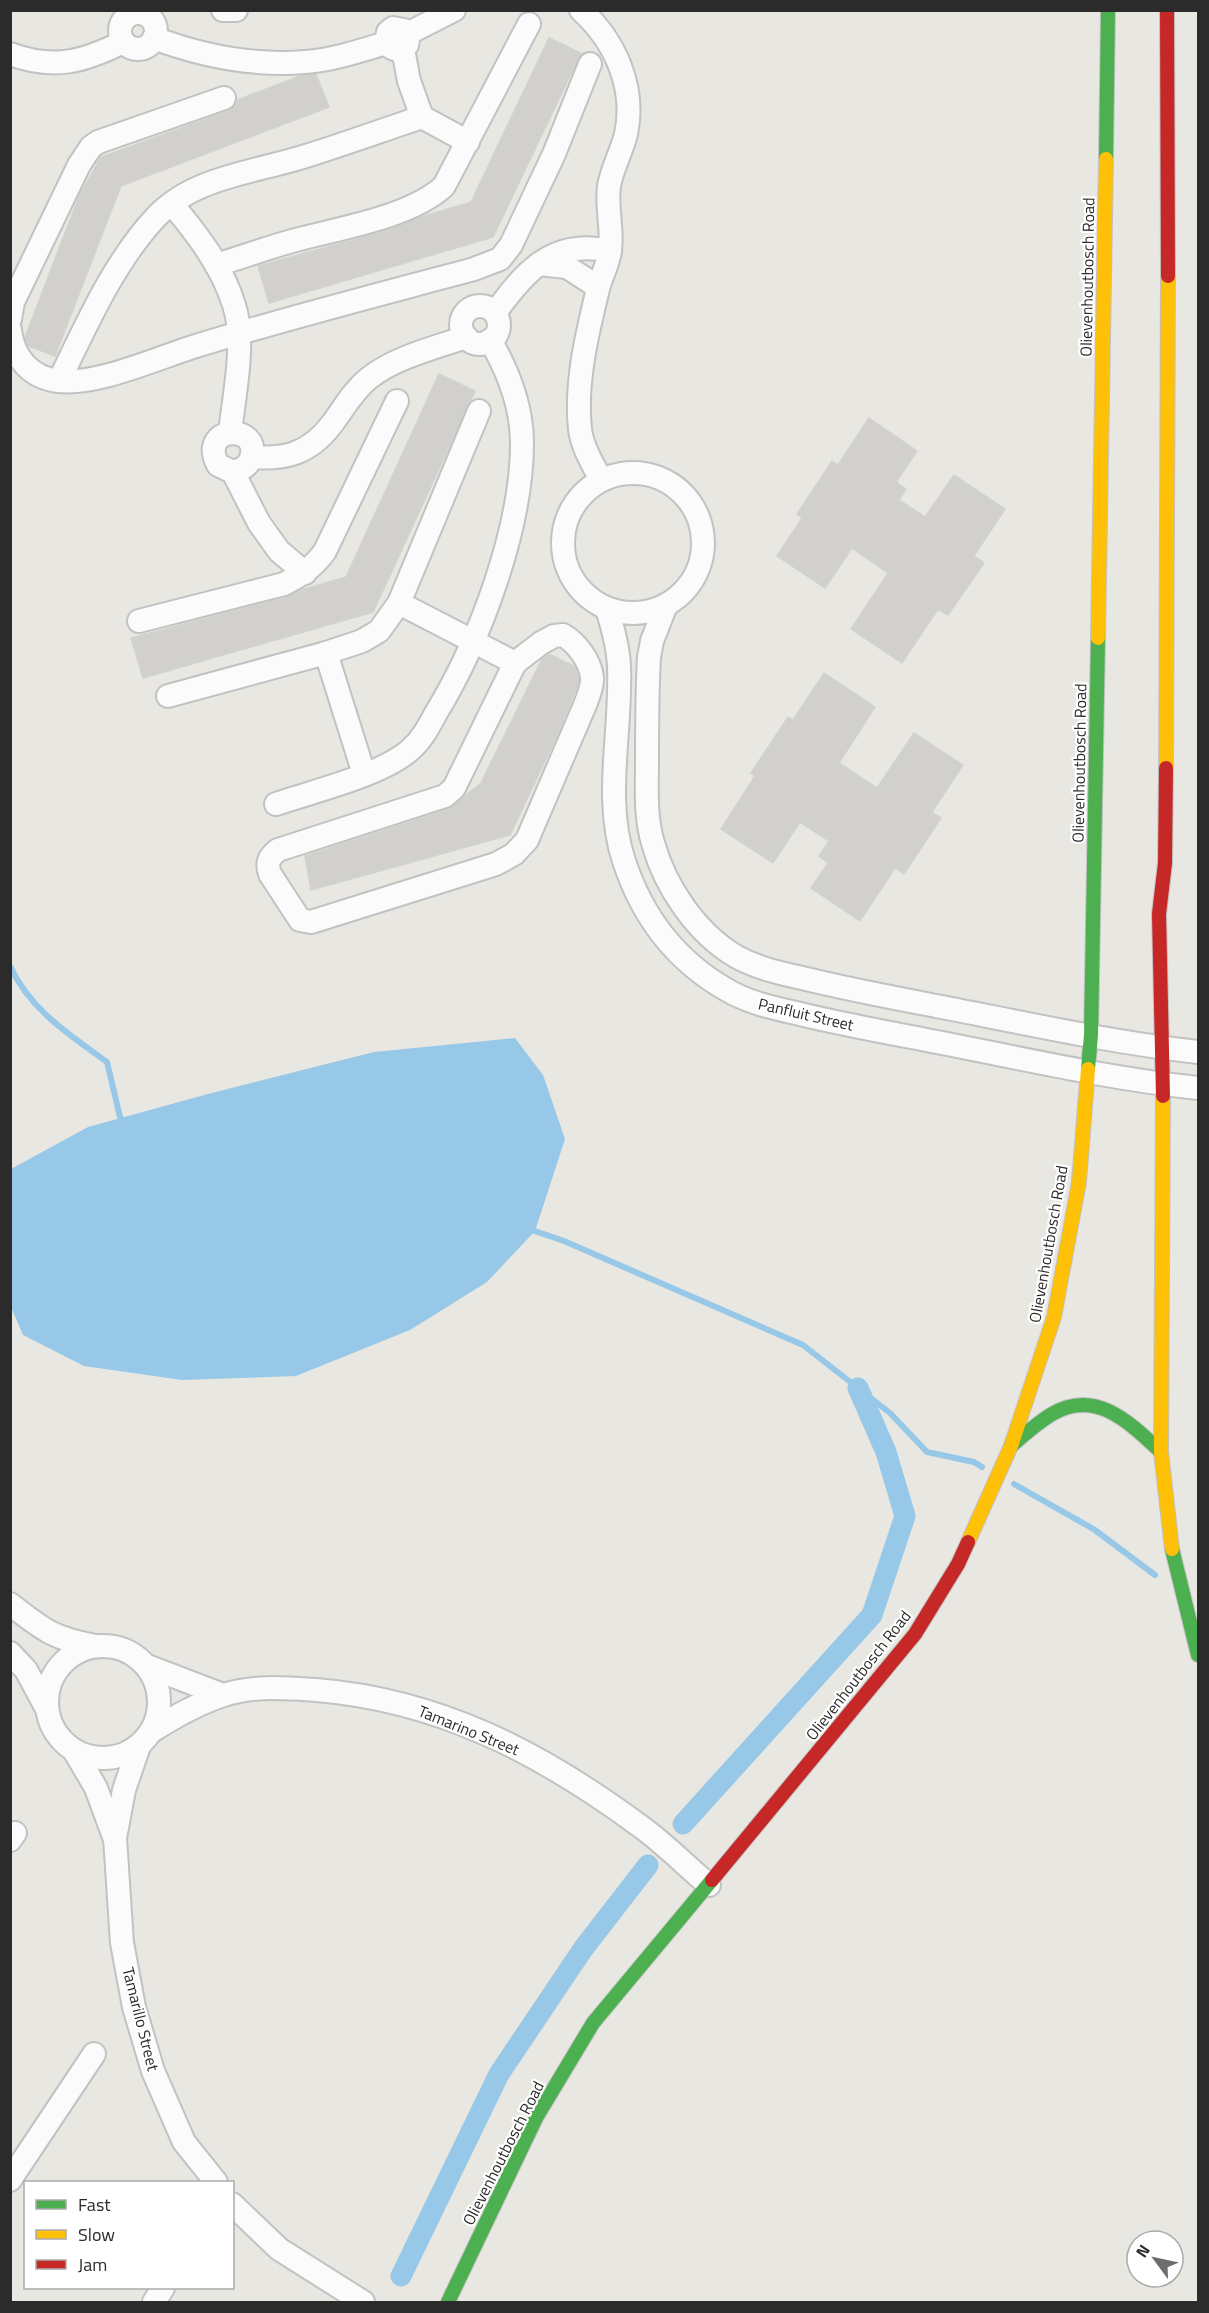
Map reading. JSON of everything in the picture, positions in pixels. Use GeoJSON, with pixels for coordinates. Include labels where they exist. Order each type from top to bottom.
{"type":"FeatureCollection","features":[{"type":"Feature","properties":{"kind":"main road","name":"Olievenhoutbosch Road"},"geometry":{"type":"LineString","coordinates":[[448,2302],[536,2118],[593,2023],[915,1634],[958,1564],[1011,1446],[1054,1317],[1079,1182],[1090,1035],[1108,10]]}},
{"type":"Feature","properties":{"kind":"main road"},"geometry":{"type":"LineString","coordinates":[[1167,10],[1169,183],[1165,851],[1159,914],[1163,1048],[1161,1452],[1170,1540],[1198,1655]]}},
{"type":"Feature","properties":{"kind":"main road"},"geometry":{"type":"LineString","coordinates":[[1011,1446],[1054,1412],[1069,1406],[1085,1404],[1106,1408],[1122,1417],[1161,1452]]}},
{"type":"Feature","properties":{"kind":"street"},"geometry":{"type":"LineString","coordinates":[[223,10],[236,10]]}},
{"type":"Feature","properties":{"kind":"street"},"geometry":{"type":"LineString","coordinates":[[154,38],[185,50],[227,58],[270,62],[306,62],[399,42],[454,10]]}},
{"type":"Feature","properties":{"kind":"street"},"geometry":{"type":"LineString","coordinates":[[581,10],[609,42],[621,67],[626,91],[626,133],[609,184],[610,250],[598,287],[585,344],[580,388],[580,430],[585,448],[601,480]]}},
{"type":"Feature","properties":{"kind":"street"},"geometry":{"type":"LineString","coordinates":[[138,12],[150,18],[154,24],[154,38],[144,48],[128,47],[123,42],[120,29],[122,22],[131,14],[138,12]]}},
{"type":"Feature","properties":{"kind":"street"},"geometry":{"type":"LineString","coordinates":[[216,266],[421,203],[433,196],[444,186],[529,24]]}},
{"type":"Feature","properties":{"kind":"street"},"geometry":{"type":"LineString","coordinates":[[10,54],[51,64],[73,62],[98,54],[123,42]]}},
{"type":"Feature","properties":{"kind":"street"},"geometry":{"type":"LineString","coordinates":[[399,42],[409,81],[422,117],[468,142]]}},
{"type":"Feature","properties":{"kind":"street"},"geometry":{"type":"LineString","coordinates":[[10,330],[14,350],[22,363],[44,378],[77,381],[474,269],[500,259],[511,245],[554,154],[590,64]]}},
{"type":"Feature","properties":{"kind":"street"},"geometry":{"type":"LineString","coordinates":[[10,319],[13,302],[79,165],[91,147],[98,142],[224,98]]}},
{"type":"Feature","properties":{"kind":"street"},"geometry":{"type":"LineString","coordinates":[[59,381],[102,296],[130,249],[156,216],[172,204],[209,183],[304,156],[422,117]]}},
{"type":"Feature","properties":{"kind":"street"},"geometry":{"type":"LineString","coordinates":[[172,204],[202,240],[235,306],[239,334],[230,433]]}},
{"type":"Feature","properties":{"kind":"street"},"geometry":{"type":"LineString","coordinates":[[495,313],[513,288],[546,258],[568,249],[586,247],[610,250]]}},
{"type":"Feature","properties":{"kind":"street"},"geometry":{"type":"LineString","coordinates":[[539,264],[567,267],[598,287]]}},
{"type":"Feature","properties":{"kind":"street"},"geometry":{"type":"LineString","coordinates":[[482,306],[495,313],[499,328],[490,340],[477,344],[466,338],[461,323],[468,310],[482,306]]}},
{"type":"Feature","properties":{"kind":"street"},"geometry":{"type":"LineString","coordinates":[[252,457],[272,459],[289,456],[304,449],[320,438],[352,395],[370,378],[388,366],[466,338]]}},
{"type":"Feature","properties":{"kind":"street"},"geometry":{"type":"LineString","coordinates":[[276,804],[392,763],[411,750],[422,737],[446,698],[472,642],[492,589],[512,523],[522,442],[516,401],[500,358],[490,340]]}},
{"type":"Feature","properties":{"kind":"street"},"geometry":{"type":"LineString","coordinates":[[139,621],[284,584],[305,573],[317,563],[325,551],[397,401]]}},
{"type":"Feature","properties":{"kind":"street"},"geometry":{"type":"LineString","coordinates":[[168,696],[326,653],[362,641],[379,631],[399,603],[479,411]]}},
{"type":"Feature","properties":{"kind":"street"},"geometry":{"type":"LineString","coordinates":[[230,433],[238,433],[250,442],[252,457],[245,467],[233,471],[218,465],[214,449],[216,442],[222,436],[230,433]]}},
{"type":"Feature","properties":{"kind":"street"},"geometry":{"type":"LineString","coordinates":[[233,471],[259,523],[279,551],[305,573]]}},
{"type":"Feature","properties":{"kind":"street","name":"Panfluit Street"},"geometry":{"type":"LineString","coordinates":[[622,473],[644,473],[665,479],[683,492],[696,510],[703,531],[703,553],[696,574],[684,592],[666,605],[647,612],[627,613],[607,609],[587,597],[572,579],[564,558],[563,534],[569,512],[582,494],[601,480],[622,473]]}},
{"type":"Feature","properties":{"kind":"street"},"geometry":{"type":"LineString","coordinates":[[399,603],[515,663]]}},
{"type":"Feature","properties":{"kind":"street","name":"Panfluit Street"},"geometry":{"type":"LineString","coordinates":[[666,605],[652,641],[649,657],[647,814],[652,841],[660,863],[680,901],[697,922],[737,957],[764,969],[845,989],[1090,1035],[1198,1052]]}},
{"type":"Feature","properties":{"kind":"street","name":"Panfluit Street"},"geometry":{"type":"LineString","coordinates":[[607,609],[615,632],[619,668],[614,788],[623,860],[635,891],[656,928],[679,956],[727,990],[757,1004],[831,1021],[1088,1071],[1198,1088]]}},
{"type":"Feature","properties":{"kind":"street"},"geometry":{"type":"LineString","coordinates":[[563,635],[571,639],[578,648],[592,678],[585,705],[527,840],[514,854],[486,867],[311,922],[300,920],[270,874],[268,868],[272,855],[278,850],[445,796],[454,788],[515,663],[541,643],[554,636],[563,635]]}},
{"type":"Feature","properties":{"kind":"street"},"geometry":{"type":"LineString","coordinates":[[326,653],[364,774]]}},
{"type":"Feature","properties":{"kind":"street"},"geometry":{"type":"LineString","coordinates":[[10,1604],[55,1637],[69,1642],[115,1647],[133,1653],[147,1666],[156,1680],[160,1697],[159,1714],[146,1738],[124,1755],[108,1759],[91,1758],[75,1752],[62,1741],[52,1726],[47,1709],[26,1670],[10,1653]]}},
{"type":"Feature","properties":{"kind":"street"},"geometry":{"type":"LineString","coordinates":[[47,1709],[49,1687],[59,1667],[76,1653],[97,1646]]}},
{"type":"Feature","properties":{"kind":"street"},"geometry":{"type":"LineString","coordinates":[[147,1666],[223,1695]]}},
{"type":"Feature","properties":{"kind":"street","name":"Tamarino Street"},"geometry":{"type":"LineString","coordinates":[[146,1738],[182,1713],[223,1695],[271,1687],[342,1692],[427,1710],[507,1742],[561,1772],[642,1827],[709,1885]]}},
{"type":"Feature","properties":{"kind":"street","name":"Tamarillo Street"},"geometry":{"type":"LineString","coordinates":[[146,1738],[124,1790],[115,1838],[122,1942],[134,2007],[153,2071],[184,2142],[215,2181]]}},
{"type":"Feature","properties":{"kind":"street","name":"Tamarillo Street"},"geometry":{"type":"LineString","coordinates":[[75,1752],[96,1788],[115,1838]]}},
{"type":"Feature","properties":{"kind":"street"},"geometry":{"type":"LineString","coordinates":[[10,2180],[94,2054]]}},
{"type":"Feature","properties":{"kind":"street"},"geometry":{"type":"LineString","coordinates":[[234,2206],[279,2248],[363,2302]]}},
{"type":"Feature","properties":{"kind":"street"},"geometry":{"type":"LineString","coordinates":[[154,2302],[162,2289]]}},
{"type":"Feature","properties":{"kind":"water"},"geometry":{"type":"Polygon","coordinates":[[[515,1038],[543,1075],[565,1139],[535,1231],[487,1282],[410,1330],[296,1376],[182,1380],[84,1366],[23,1335],[11,1307],[11,1169],[88,1127],[208,1094],[374,1052],[515,1038]]]}},
{"type":"Feature","properties":{"kind":"building"},"geometry":{"type":"Polygon","coordinates":[[[549,38],[581,53],[493,237],[269,303],[258,266],[378,233],[471,202],[549,38]]]}},
{"type":"Feature","properties":{"kind":"building"},"geometry":{"type":"Polygon","coordinates":[[[316,74],[329,107],[121,186],[55,356],[28,346],[25,337],[80,194],[101,157],[228,111],[235,106],[237,100],[300,76],[316,74]]]}},
{"type":"Feature","properties":{"kind":"building"},"geometry":{"type":"Polygon","coordinates":[[[439,374],[475,391],[373,612],[143,678],[131,638],[287,597],[301,590],[346,577],[439,374]]]}},
{"type":"Feature","properties":{"kind":"building"},"geometry":{"type":"Polygon","coordinates":[[[869,418],[917,451],[896,482],[906,489],[899,500],[925,517],[954,475],[1005,509],[974,556],[984,563],[948,615],[938,609],[902,663],[851,629],[888,573],[852,548],[825,588],[777,556],[802,518],[797,514],[832,461],[838,465],[869,418]]]}},
{"type":"Feature","properties":{"kind":"building"},"geometry":{"type":"Polygon","coordinates":[[[549,654],[574,666],[579,679],[578,685],[510,835],[311,890],[305,856],[449,809],[481,783],[542,659],[549,654]]]}},
{"type":"Feature","properties":{"kind":"building"},"geometry":{"type":"Polygon","coordinates":[[[824,673],[875,707],[839,763],[877,788],[914,733],[963,765],[932,812],[941,818],[904,874],[895,868],[860,921],[811,888],[828,863],[819,856],[829,841],[800,822],[773,863],[721,829],[755,776],[751,773],[788,717],[793,720],[824,673]]]}},
{"type":"Feature","properties":{"kind":"waterway"},"geometry":{"type":"LineString","coordinates":[[10,966],[18,982],[40,1009],[107,1062],[120,1117],[124,1123]]}},
{"type":"Feature","properties":{"kind":"waterway"},"geometry":{"type":"LineString","coordinates":[[529,1229],[564,1241],[803,1345],[890,1413],[927,1452],[974,1462],[982,1467]]}},
{"type":"Feature","properties":{"kind":"waterway"},"geometry":{"type":"LineString","coordinates":[[683,1824],[872,1615],[905,1516],[886,1452],[858,1388]]}},
{"type":"Feature","properties":{"kind":"waterway"},"geometry":{"type":"LineString","coordinates":[[1014,1484],[1095,1530],[1155,1575]]}},
{"type":"Feature","properties":{"kind":"waterway"},"geometry":{"type":"LineString","coordinates":[[401,2276],[499,2074],[583,1949],[648,1865]]}},
{"type":"Feature","properties":{"kind":"traffic: fast"},"geometry":{"type":"LineString","coordinates":[[1106,159],[1108,10]]}},
{"type":"Feature","properties":{"kind":"traffic: fast"},"geometry":{"type":"LineString","coordinates":[[1088,1069],[1091,1035],[1098,638]]}},
{"type":"Feature","properties":{"kind":"traffic: fast"},"geometry":{"type":"LineString","coordinates":[[1011,1446],[1052,1414],[1068,1407],[1083,1405],[1111,1412],[1137,1430],[1161,1452]]}},
{"type":"Feature","properties":{"kind":"traffic: fast"},"geometry":{"type":"LineString","coordinates":[[1172,1549],[1198,1655]]}},
{"type":"Feature","properties":{"kind":"traffic: fast"},"geometry":{"type":"LineString","coordinates":[[448,2302],[536,2118],[593,2023],[712,1880]]}},
{"type":"Feature","properties":{"kind":"traffic: slow"},"geometry":{"type":"LineString","coordinates":[[1098,638],[1106,159]]}},
{"type":"Feature","properties":{"kind":"traffic: slow"},"geometry":{"type":"LineString","coordinates":[[1166,768],[1168,276]]}},
{"type":"Feature","properties":{"kind":"traffic: slow"},"geometry":{"type":"LineString","coordinates":[[968,1542],[1011,1446],[1054,1317],[1079,1182],[1088,1069]]}},
{"type":"Feature","properties":{"kind":"traffic: slow"},"geometry":{"type":"LineString","coordinates":[[1163,1096],[1161,1452],[1172,1549]]}},
{"type":"Feature","properties":{"kind":"traffic: jam"},"geometry":{"type":"LineString","coordinates":[[1167,10],[1168,276]]}},
{"type":"Feature","properties":{"kind":"traffic: jam"},"geometry":{"type":"LineString","coordinates":[[1163,1096],[1159,914],[1165,863],[1166,768]]}},
{"type":"Feature","properties":{"kind":"traffic: jam"},"geometry":{"type":"LineString","coordinates":[[712,1880],[915,1634],[958,1564],[968,1542]]}}]}
